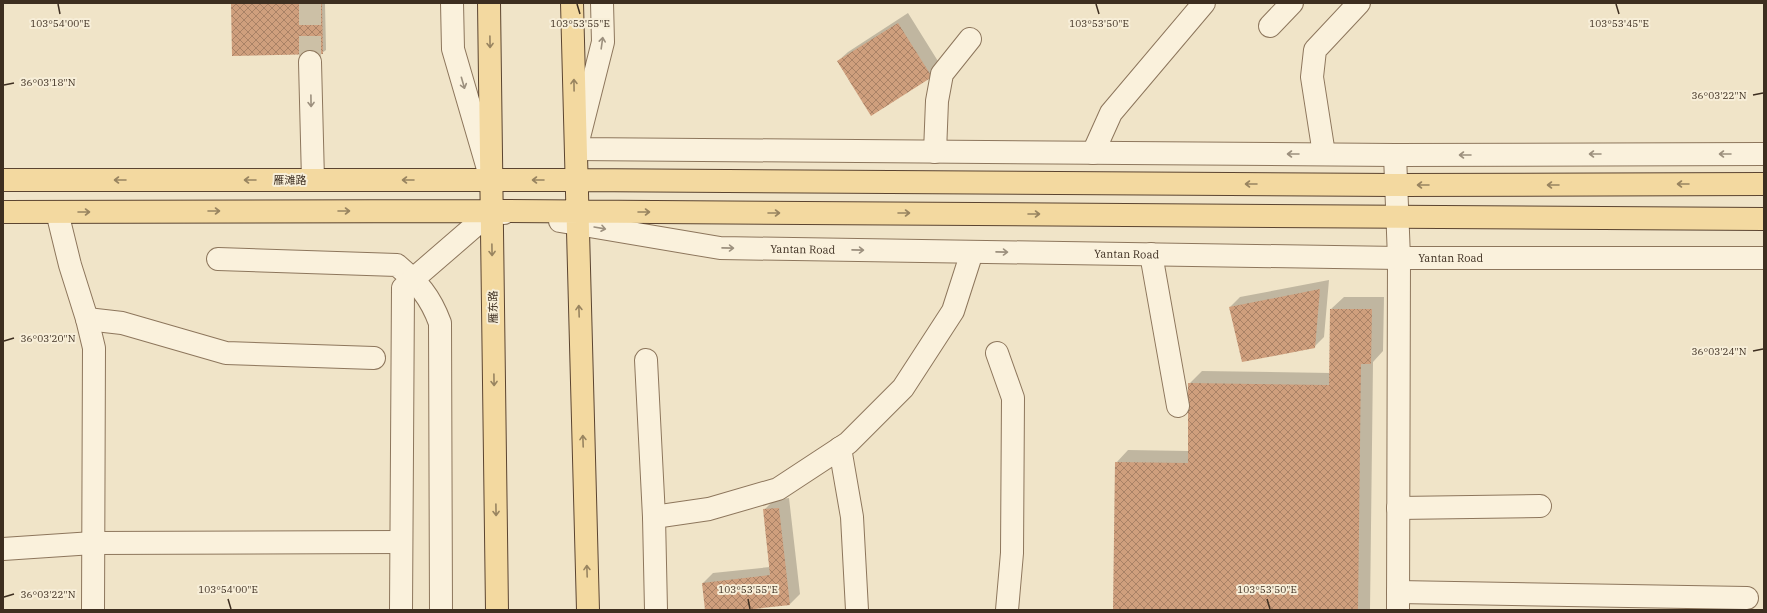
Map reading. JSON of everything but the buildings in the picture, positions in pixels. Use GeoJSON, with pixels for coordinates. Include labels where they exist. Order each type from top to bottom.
{"type":"FeatureCollection","features":[{"type":"Feature","properties":{"kind":"main road","name":"雁东路"},"geometry":{"type":"LineString","coordinates":[[489,3],[497,610]]}},
{"type":"Feature","properties":{"kind":"main road"},"geometry":{"type":"LineString","coordinates":[[572,3],[588,610]]}},
{"type":"Feature","properties":{"kind":"main road","name":"雁滩路"},"geometry":{"type":"LineString","coordinates":[[3,180],[577,180]]}},
{"type":"Feature","properties":{"kind":"main road"},"geometry":{"type":"LineString","coordinates":[[577,180],[1396,185],[1764,184]]}},
{"type":"Feature","properties":{"kind":"main road"},"geometry":{"type":"LineString","coordinates":[[3,212],[492,211],[577,218],[1398,216],[1764,218]]}},
{"type":"Feature","properties":{"kind":"street"},"geometry":{"type":"LineString","coordinates":[[452,3],[453,49],[491,180]]}},
{"type":"Feature","properties":{"kind":"street"},"geometry":{"type":"LineString","coordinates":[[602,3],[603,42],[576,149],[1395,155],[1764,154]]}},
{"type":"Feature","properties":{"kind":"street"},"geometry":{"type":"LineString","coordinates":[[1093,152],[1111,114],[1204,3]]}},
{"type":"Feature","properties":{"kind":"street"},"geometry":{"type":"LineString","coordinates":[[1270,26],[1292,3]]}},
{"type":"Feature","properties":{"kind":"street"},"geometry":{"type":"LineString","coordinates":[[1324,154],[1312,78],[1315,50],[1359,3]]}},
{"type":"Feature","properties":{"kind":"street"},"geometry":{"type":"LineString","coordinates":[[935,152],[937,101],[942,74],[970,39]]}},
{"type":"Feature","properties":{"kind":"street"},"geometry":{"type":"LineString","coordinates":[[310,62],[313,180]]}},
{"type":"Feature","properties":{"kind":"street"},"geometry":{"type":"LineString","coordinates":[[1395,155],[1399,258],[1398,601],[1627,603],[1747,598]]}},
{"type":"Feature","properties":{"kind":"street"},"geometry":{"type":"LineString","coordinates":[[401,610],[403,288],[492,211]]}},
{"type":"Feature","properties":{"kind":"street"},"geometry":{"type":"LineString","coordinates":[[57,212],[70,265],[87,319],[94,348],[93,610]]}},
{"type":"Feature","properties":{"kind":"street","name":"Yantan Road"},"geometry":{"type":"LineString","coordinates":[[577,218],[720,248],[1399,258],[1764,258]]}},
{"type":"Feature","properties":{"kind":"street"},"geometry":{"type":"LineString","coordinates":[[654,517],[710,509],[778,489],[848,443],[903,388],[953,311],[972,252]]}},
{"type":"Feature","properties":{"kind":"street"},"geometry":{"type":"LineString","coordinates":[[1151,254],[1178,406]]}},
{"type":"Feature","properties":{"kind":"street"},"geometry":{"type":"LineString","coordinates":[[218,260],[397,265],[414,279],[433,303],[440,323],[441,610]]}},
{"type":"Feature","properties":{"kind":"street"},"geometry":{"type":"LineString","coordinates":[[87,319],[122,323],[226,353],[374,358]]}},
{"type":"Feature","properties":{"kind":"street"},"geometry":{"type":"LineString","coordinates":[[997,353],[1013,398],[1012,553],[1007,610]]}},
{"type":"Feature","properties":{"kind":"street"},"geometry":{"type":"LineString","coordinates":[[646,360],[654,517],[656,610]]}},
{"type":"Feature","properties":{"kind":"street"},"geometry":{"type":"LineString","coordinates":[[840,448],[852,517],[857,610]]}},
{"type":"Feature","properties":{"kind":"street"},"geometry":{"type":"LineString","coordinates":[[1398,508],[1540,506]]}},
{"type":"Feature","properties":{"kind":"street"},"geometry":{"type":"LineString","coordinates":[[3,550],[93,543],[401,542]]}},
{"type":"Feature","properties":{"kind":"tunnel"},"geometry":{"type":"LineString","coordinates":[[310,3],[310,62]]}}]}
